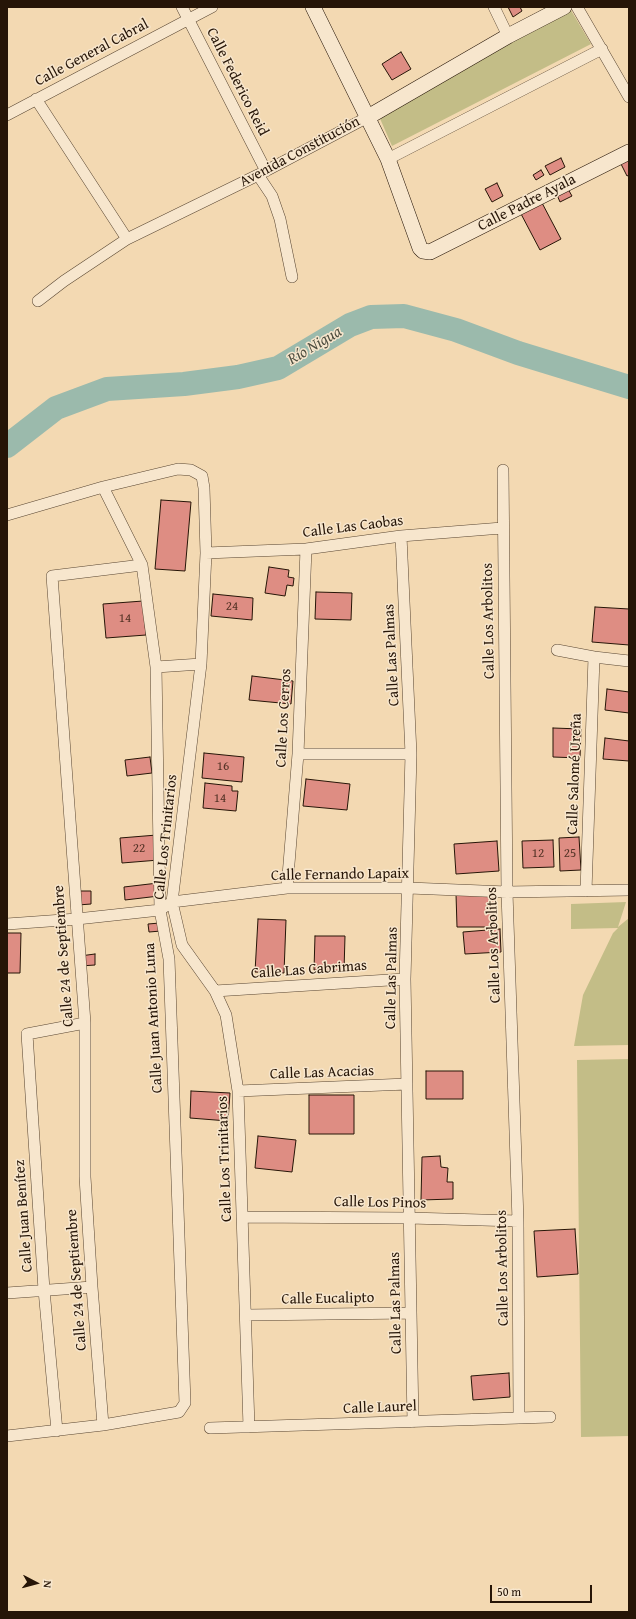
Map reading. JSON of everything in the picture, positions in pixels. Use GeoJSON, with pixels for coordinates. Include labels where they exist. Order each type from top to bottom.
{"type":"FeatureCollection","features":[{"type":"Feature","properties":{"kind":"main road"},"geometry":{"type":"LineString","coordinates":[[313,7],[388,159]]}},
{"type":"Feature","properties":{"kind":"main road","name":"Avenida Constitución"},"geometry":{"type":"LineString","coordinates":[[368,117],[508,36],[564,7]]}},
{"type":"Feature","properties":{"kind":"main road","name":"Calle Padre Ayala"},"geometry":{"type":"LineString","coordinates":[[388,159],[420,248],[424,251],[430,252],[629,152]]}},
{"type":"Feature","properties":{"kind":"street","name":"Calle Federico Reid"},"geometry":{"type":"LineString","coordinates":[[182,7],[272,196],[280,219],[292,277]]}},
{"type":"Feature","properties":{"kind":"street","name":"Calle General Cabral"},"geometry":{"type":"LineString","coordinates":[[7,115],[212,7]]}},
{"type":"Feature","properties":{"kind":"street"},"geometry":{"type":"LineString","coordinates":[[494,7],[508,36]]}},
{"type":"Feature","properties":{"kind":"street"},"geometry":{"type":"LineString","coordinates":[[577,7],[629,97]]}},
{"type":"Feature","properties":{"kind":"street"},"geometry":{"type":"LineString","coordinates":[[388,159],[602,49]]}},
{"type":"Feature","properties":{"kind":"street"},"geometry":{"type":"LineString","coordinates":[[36,99],[127,239]]}},
{"type":"Feature","properties":{"kind":"street","name":"Avenida Constitución"},"geometry":{"type":"LineString","coordinates":[[38,301],[64,281],[127,239],[262,173],[368,117]]}},
{"type":"Feature","properties":{"kind":"street","name":"Calle Los Trinitarios"},"geometry":{"type":"LineString","coordinates":[[103,487],[178,469],[191,470],[202,476],[204,488],[206,553],[201,664],[172,902],[182,945],[215,991],[226,1015],[238,1091],[249,1427]]}},
{"type":"Feature","properties":{"kind":"street","name":"Calle Los Arbolitos"},"geometry":{"type":"LineString","coordinates":[[503,470],[502,528],[507,892],[518,1221],[520,1418]]}},
{"type":"Feature","properties":{"kind":"street"},"geometry":{"type":"LineString","coordinates":[[7,515],[103,487]]}},
{"type":"Feature","properties":{"kind":"street","name":"Calle Juan Antonio Luna"},"geometry":{"type":"LineString","coordinates":[[103,487],[142,565],[156,667],[160,910],[168,958],[171,1014],[185,1403],[179,1412],[103,1425]]}},
{"type":"Feature","properties":{"kind":"street","name":"Calle Las Caobas"},"geometry":{"type":"LineString","coordinates":[[206,553],[306,549],[401,536],[502,528]]}},
{"type":"Feature","properties":{"kind":"street","name":"Calle Las Palmas"},"geometry":{"type":"LineString","coordinates":[[401,536],[411,754],[406,979],[413,1422]]}},
{"type":"Feature","properties":{"kind":"street","name":"Calle Los Cerros"},"geometry":{"type":"LineString","coordinates":[[287,888],[298,754],[306,549]]}},
{"type":"Feature","properties":{"kind":"street","name":"Calle 24 de Septiembre"},"geometry":{"type":"LineString","coordinates":[[103,1425],[85,1177],[85,1023],[52,576],[142,565]]}},
{"type":"Feature","properties":{"kind":"street"},"geometry":{"type":"LineString","coordinates":[[557,650],[594,657],[629,661]]}},
{"type":"Feature","properties":{"kind":"street","name":"Calle Salomé Ureña"},"geometry":{"type":"LineString","coordinates":[[586,891],[594,657]]}},
{"type":"Feature","properties":{"kind":"street"},"geometry":{"type":"LineString","coordinates":[[156,667],[201,664]]}},
{"type":"Feature","properties":{"kind":"street"},"geometry":{"type":"LineString","coordinates":[[298,754],[411,754]]}},
{"type":"Feature","properties":{"kind":"street","name":"Calle Fernando Lapaix"},"geometry":{"type":"LineString","coordinates":[[7,924],[77,919],[160,910],[172,902],[287,888],[409,888],[507,892],[629,890]]}},
{"type":"Feature","properties":{"kind":"street","name":"Calle Las Cabrimas"},"geometry":{"type":"LineString","coordinates":[[215,991],[406,979]]}},
{"type":"Feature","properties":{"kind":"street","name":"Calle Juan Benítez"},"geometry":{"type":"LineString","coordinates":[[57,1431],[44,1290],[27,1034],[85,1023]]}},
{"type":"Feature","properties":{"kind":"street","name":"Calle Las Acacias"},"geometry":{"type":"LineString","coordinates":[[238,1091],[407,1084]]}},
{"type":"Feature","properties":{"kind":"street","name":"Calle Los Pinos"},"geometry":{"type":"LineString","coordinates":[[242,1217],[409,1218],[518,1221]]}},
{"type":"Feature","properties":{"kind":"street"},"geometry":{"type":"LineString","coordinates":[[7,1293],[92,1287]]}},
{"type":"Feature","properties":{"kind":"street","name":"Calle Eucalipto"},"geometry":{"type":"LineString","coordinates":[[246,1315],[411,1313]]}},
{"type":"Feature","properties":{"kind":"street","name":"Calle Laurel"},"geometry":{"type":"LineString","coordinates":[[210,1428],[550,1418]]}},
{"type":"Feature","properties":{"kind":"street"},"geometry":{"type":"LineString","coordinates":[[7,1436],[103,1425]]}},
{"type":"Feature","properties":{"kind":"shaded area"},"geometry":{"type":"Polygon","coordinates":[[[569,7],[591,44],[392,146],[378,114],[569,7]]]}},
{"type":"Feature","properties":{"kind":"shaded area"},"geometry":{"type":"Polygon","coordinates":[[[626,902],[618,927],[629,918],[629,1045],[574,1046],[583,995],[613,933],[618,928],[571,929],[571,904],[626,902]]]}},
{"type":"Feature","properties":{"kind":"shaded area"},"geometry":{"type":"Polygon","coordinates":[[[629,1059],[629,1436],[581,1437],[577,1060],[629,1059]]]}},
{"type":"Feature","properties":{"kind":"building"},"geometry":{"type":"Polygon","coordinates":[[[508,7],[520,7],[522,11],[513,17],[508,7]]]}},
{"type":"Feature","properties":{"kind":"building"},"geometry":{"type":"Polygon","coordinates":[[[401,52],[411,69],[392,80],[382,64],[401,52]]]}},
{"type":"Feature","properties":{"kind":"building"},"geometry":{"type":"Polygon","coordinates":[[[561,158],[565,167],[550,175],[545,166],[561,158]]]}},
{"type":"Feature","properties":{"kind":"building"},"geometry":{"type":"Polygon","coordinates":[[[629,159],[629,175],[627,176],[619,160],[629,159]]]}},
{"type":"Feature","properties":{"kind":"building"},"geometry":{"type":"Polygon","coordinates":[[[541,170],[544,175],[536,180],[533,175],[541,170]]]}},
{"type":"Feature","properties":{"kind":"building"},"geometry":{"type":"Polygon","coordinates":[[[497,183],[503,196],[492,202],[485,189],[497,183]]]}},
{"type":"Feature","properties":{"kind":"building"},"geometry":{"type":"Polygon","coordinates":[[[568,189],[572,196],[560,202],[557,195],[568,189]]]}},
{"type":"Feature","properties":{"kind":"building"},"geometry":{"type":"Polygon","coordinates":[[[541,201],[561,239],[540,250],[520,212],[541,201]]]}},
{"type":"Feature","properties":{"kind":"building"},"geometry":{"type":"Polygon","coordinates":[[[161,500],[191,502],[185,571],[155,569],[161,500]]]}},
{"type":"Feature","properties":{"kind":"building"},"geometry":{"type":"Polygon","coordinates":[[[269,567],[289,570],[288,577],[294,578],[293,586],[287,585],[285,596],[265,593],[269,567]]]}},
{"type":"Feature","properties":{"kind":"building"},"geometry":{"type":"Polygon","coordinates":[[[316,592],[352,593],[351,620],[315,619],[316,592]]]}},
{"type":"Feature","properties":{"kind":"building"},"geometry":{"type":"Polygon","coordinates":[[[213,594],[253,598],[252,620],[211,616],[213,594]]]}},
{"type":"Feature","properties":{"kind":"building"},"geometry":{"type":"Polygon","coordinates":[[[143,601],[146,635],[106,638],[103,604],[143,601]]]}},
{"type":"Feature","properties":{"kind":"building"},"geometry":{"type":"Polygon","coordinates":[[[595,607],[629,609],[629,645],[592,642],[595,607]]]}},
{"type":"Feature","properties":{"kind":"building"},"geometry":{"type":"Polygon","coordinates":[[[252,676],[293,681],[291,704],[249,700],[252,676]]]}},
{"type":"Feature","properties":{"kind":"building"},"geometry":{"type":"Polygon","coordinates":[[[607,689],[629,692],[629,713],[605,710],[607,689]]]}},
{"type":"Feature","properties":{"kind":"building"},"geometry":{"type":"Polygon","coordinates":[[[553,728],[581,729],[580,758],[553,757],[553,728]]]}},
{"type":"Feature","properties":{"kind":"building"},"geometry":{"type":"Polygon","coordinates":[[[605,738],[629,741],[629,761],[603,759],[605,738]]]}},
{"type":"Feature","properties":{"kind":"building"},"geometry":{"type":"Polygon","coordinates":[[[204,753],[244,757],[242,782],[202,778],[204,753]]]}},
{"type":"Feature","properties":{"kind":"building"},"geometry":{"type":"Polygon","coordinates":[[[150,757],[152,773],[127,776],[125,760],[150,757]]]}},
{"type":"Feature","properties":{"kind":"building"},"geometry":{"type":"Polygon","coordinates":[[[306,779],[350,784],[347,810],[303,806],[306,779]]]}},
{"type":"Feature","properties":{"kind":"building"},"geometry":{"type":"Polygon","coordinates":[[[205,783],[232,786],[232,791],[238,791],[236,811],[203,808],[205,783]]]}},
{"type":"Feature","properties":{"kind":"building"},"geometry":{"type":"Polygon","coordinates":[[[157,835],[159,860],[122,863],[120,838],[157,835]]]}},
{"type":"Feature","properties":{"kind":"building"},"geometry":{"type":"Polygon","coordinates":[[[579,837],[581,870],[560,871],[559,838],[579,837]]]}},
{"type":"Feature","properties":{"kind":"building"},"geometry":{"type":"Polygon","coordinates":[[[553,840],[554,867],[523,868],[522,841],[553,840]]]}},
{"type":"Feature","properties":{"kind":"building"},"geometry":{"type":"Polygon","coordinates":[[[497,841],[499,871],[456,874],[454,844],[497,841]]]}},
{"type":"Feature","properties":{"kind":"building"},"geometry":{"type":"Polygon","coordinates":[[[158,883],[159,896],[125,900],[124,887],[158,883]]]}},
{"type":"Feature","properties":{"kind":"building"},"geometry":{"type":"Polygon","coordinates":[[[78,891],[91,891],[91,904],[78,905],[78,891]]]}},
{"type":"Feature","properties":{"kind":"building"},"geometry":{"type":"Polygon","coordinates":[[[495,893],[495,927],[457,927],[456,894],[495,893]]]}},
{"type":"Feature","properties":{"kind":"building"},"geometry":{"type":"Polygon","coordinates":[[[258,919],[286,920],[284,973],[255,972],[258,919]]]}},
{"type":"Feature","properties":{"kind":"building"},"geometry":{"type":"Polygon","coordinates":[[[160,923],[161,931],[149,932],[148,924],[160,923]]]}},
{"type":"Feature","properties":{"kind":"building"},"geometry":{"type":"Polygon","coordinates":[[[500,929],[501,952],[465,954],[463,932],[500,929]]]}},
{"type":"Feature","properties":{"kind":"building"},"geometry":{"type":"Polygon","coordinates":[[[7,933],[21,933],[20,973],[7,973],[7,933]]]}},
{"type":"Feature","properties":{"kind":"building"},"geometry":{"type":"Polygon","coordinates":[[[315,936],[345,936],[344,971],[314,970],[315,936]]]}},
{"type":"Feature","properties":{"kind":"building"},"geometry":{"type":"Polygon","coordinates":[[[95,954],[95,965],[80,966],[80,956],[95,954]]]}},
{"type":"Feature","properties":{"kind":"building"},"geometry":{"type":"Polygon","coordinates":[[[426,1071],[463,1071],[463,1099],[426,1099],[426,1071]]]}},
{"type":"Feature","properties":{"kind":"building"},"geometry":{"type":"Polygon","coordinates":[[[191,1091],[230,1093],[228,1121],[190,1118],[191,1091]]]}},
{"type":"Feature","properties":{"kind":"building"},"geometry":{"type":"Polygon","coordinates":[[[309,1095],[354,1095],[354,1134],[309,1134],[309,1095]]]}},
{"type":"Feature","properties":{"kind":"building"},"geometry":{"type":"Polygon","coordinates":[[[258,1136],[296,1140],[292,1172],[255,1168],[258,1136]]]}},
{"type":"Feature","properties":{"kind":"building"},"geometry":{"type":"Polygon","coordinates":[[[440,1156],[441,1167],[448,1168],[447,1182],[453,1182],[453,1199],[421,1200],[422,1157],[440,1156]]]}},
{"type":"Feature","properties":{"kind":"building"},"geometry":{"type":"Polygon","coordinates":[[[575,1229],[578,1274],[537,1277],[534,1231],[575,1229]]]}},
{"type":"Feature","properties":{"kind":"building"},"geometry":{"type":"Polygon","coordinates":[[[509,1373],[510,1397],[473,1400],[471,1376],[509,1373]]]}},
{"type":"Feature","properties":{"kind":"waterway","name":"Río Nigua"},"geometry":{"type":"LineString","coordinates":[[7,446],[56,408],[107,389],[184,384],[238,377],[278,368],[350,325],[371,317],[404,316],[456,330],[518,353],[629,387]]}}]}
